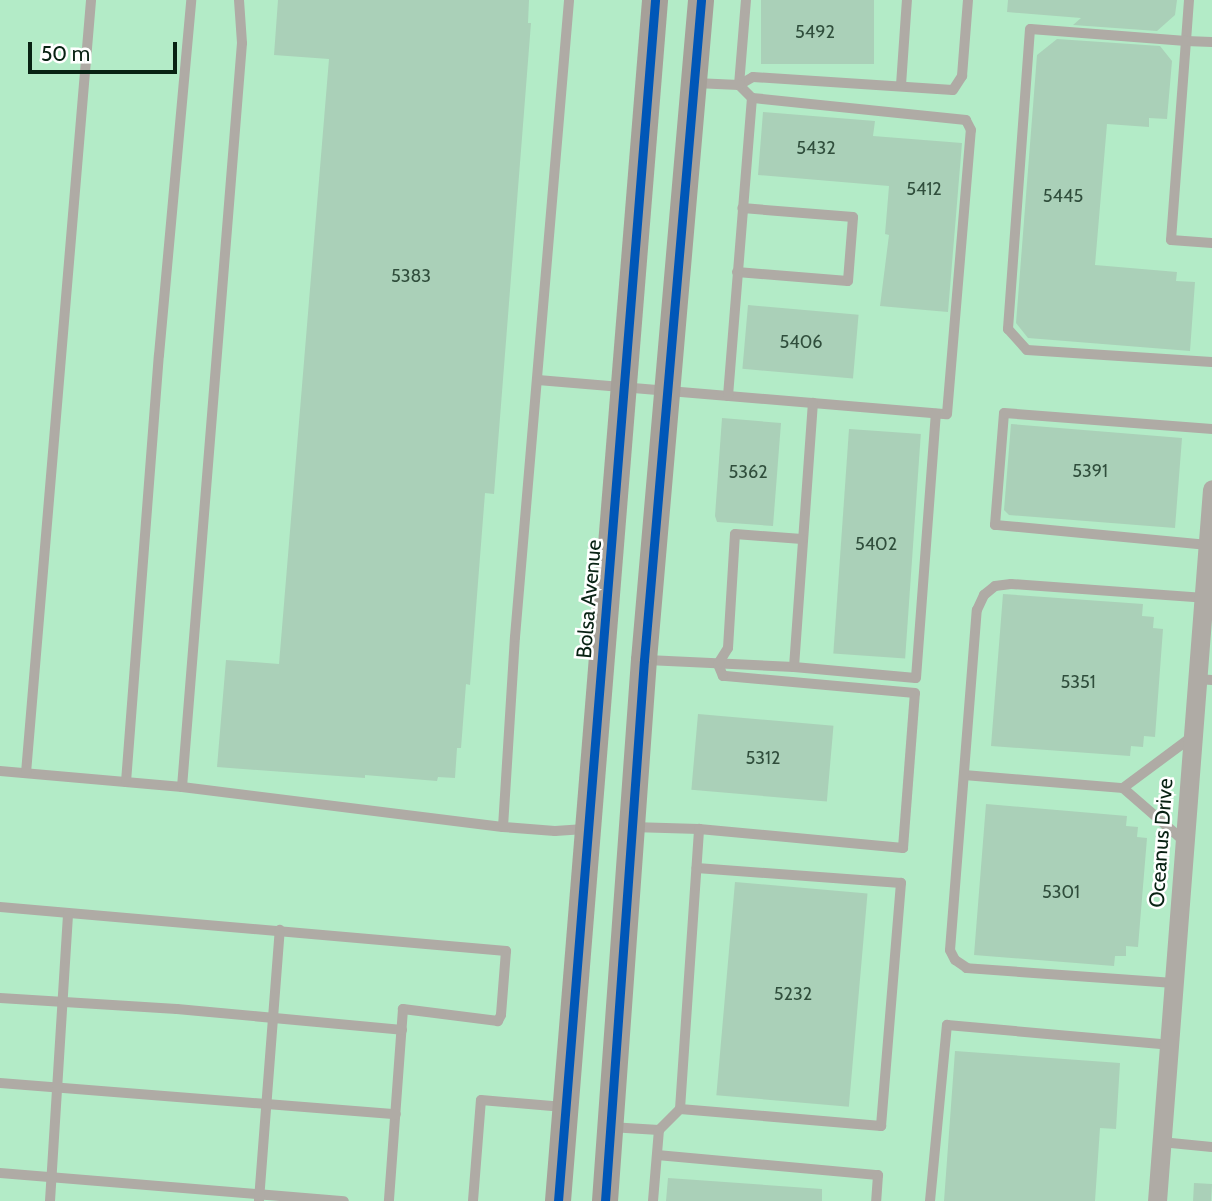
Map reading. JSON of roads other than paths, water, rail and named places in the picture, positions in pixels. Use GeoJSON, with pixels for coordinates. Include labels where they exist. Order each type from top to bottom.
{"type":"FeatureCollection","features":[{"type":"Feature","properties":{"kind":"main road","name":"Bolsa Avenue"},"geometry":{"type":"LineString","coordinates":[[558,1201],[655,0]]}},
{"type":"Feature","properties":{"kind":"main road"},"geometry":{"type":"LineString","coordinates":[[605,1201],[644,660],[701,0]]}},
{"type":"Feature","properties":{"kind":"main road"},"geometry":{"type":"LineString","coordinates":[[589,829],[631,827]]}},
{"type":"Feature","properties":{"kind":"street","name":"Oceanus Drive"},"geometry":{"type":"LineString","coordinates":[[1157,1201],[1192,736],[1205,680],[1212,489]]}},
{"type":"Feature","properties":{"kind":"lane"},"geometry":{"type":"LineString","coordinates":[[26,773],[91,0]]}},
{"type":"Feature","properties":{"kind":"lane"},"geometry":{"type":"LineString","coordinates":[[126,782],[159,355],[191,0]]}},
{"type":"Feature","properties":{"kind":"lane"},"geometry":{"type":"LineString","coordinates":[[182,787],[242,43],[239,0]]}},
{"type":"Feature","properties":{"kind":"lane"},"geometry":{"type":"LineString","coordinates":[[503,827],[515,637],[569,0]]}},
{"type":"Feature","properties":{"kind":"lane"},"geometry":{"type":"LineString","coordinates":[[739,85],[747,0]]}},
{"type":"Feature","properties":{"kind":"lane"},"geometry":{"type":"LineString","coordinates":[[901,85],[907,0]]}},
{"type":"Feature","properties":{"kind":"lane"},"geometry":{"type":"LineString","coordinates":[[694,83],[739,85],[753,77],[953,90],[962,76],[968,0]]}},
{"type":"Feature","properties":{"kind":"lane"},"geometry":{"type":"LineString","coordinates":[[1189,0],[1171,240],[1212,243]]}},
{"type":"Feature","properties":{"kind":"lane"},"geometry":{"type":"LineString","coordinates":[[1212,42],[1030,29],[1008,329],[1027,350],[1212,362]]}},
{"type":"Feature","properties":{"kind":"lane"},"geometry":{"type":"LineString","coordinates":[[538,380],[947,415],[971,130],[966,120],[752,98],[739,85]]}},
{"type":"Feature","properties":{"kind":"lane"},"geometry":{"type":"LineString","coordinates":[[728,396],[752,98]]}},
{"type":"Feature","properties":{"kind":"lane"},"geometry":{"type":"LineString","coordinates":[[737,272],[848,281],[853,217],[742,208]]}},
{"type":"Feature","properties":{"kind":"lane"},"geometry":{"type":"LineString","coordinates":[[794,667],[813,403]]}},
{"type":"Feature","properties":{"kind":"lane"},"geometry":{"type":"LineString","coordinates":[[1208,545],[995,525],[1004,413],[1212,429]]}},
{"type":"Feature","properties":{"kind":"lane"},"geometry":{"type":"LineString","coordinates":[[644,660],[794,667],[916,678],[936,414]]}},
{"type":"Feature","properties":{"kind":"lane"},"geometry":{"type":"LineString","coordinates":[[718,664],[728,648],[735,534],[802,539]]}},
{"type":"Feature","properties":{"kind":"lane"},"geometry":{"type":"LineString","coordinates":[[1174,983],[967,968],[955,960],[950,950],[977,610],[984,595],[995,586],[1011,584],[1207,591]]}},
{"type":"Feature","properties":{"kind":"lane"},"geometry":{"type":"LineString","coordinates":[[631,827],[699,829],[903,848],[915,693],[723,676],[718,664]]}},
{"type":"Feature","properties":{"kind":"lane"},"geometry":{"type":"LineString","coordinates":[[1123,788],[1192,736]]}},
{"type":"Feature","properties":{"kind":"lane"},"geometry":{"type":"LineString","coordinates":[[0,771],[182,787],[503,827],[555,831],[589,829]]}},
{"type":"Feature","properties":{"kind":"lane"},"geometry":{"type":"LineString","coordinates":[[964,775],[1123,788],[1184,841]]}},
{"type":"Feature","properties":{"kind":"lane"},"geometry":{"type":"LineString","coordinates":[[653,1201],[659,1130],[680,1110],[699,829]]}},
{"type":"Feature","properties":{"kind":"lane"},"geometry":{"type":"LineString","coordinates":[[680,1110],[881,1126],[901,883],[696,868]]}},
{"type":"Feature","properties":{"kind":"lane"},"geometry":{"type":"LineString","coordinates":[[0,907],[500,949],[508,954],[498,1021],[407,1007],[403,1009],[388,1201]]}},
{"type":"Feature","properties":{"kind":"lane"},"geometry":{"type":"LineString","coordinates":[[50,1201],[68,914]]}},
{"type":"Feature","properties":{"kind":"lane"},"geometry":{"type":"LineString","coordinates":[[259,1198],[280,930]]}},
{"type":"Feature","properties":{"kind":"lane"},"geometry":{"type":"LineString","coordinates":[[0,998],[274,1017],[402,1030]]}},
{"type":"Feature","properties":{"kind":"lane"},"geometry":{"type":"LineString","coordinates":[[930,1201],[947,1025],[1169,1045]]}},
{"type":"Feature","properties":{"kind":"lane"},"geometry":{"type":"LineString","coordinates":[[0,1083],[396,1114]]}},
{"type":"Feature","properties":{"kind":"lane"},"geometry":{"type":"LineString","coordinates":[[473,1201],[481,1100],[566,1107]]}},
{"type":"Feature","properties":{"kind":"lane"},"geometry":{"type":"LineString","coordinates":[[610,1127],[659,1130]]}},
{"type":"Feature","properties":{"kind":"lane"},"geometry":{"type":"LineString","coordinates":[[1161,1142],[1212,1147]]}},
{"type":"Feature","properties":{"kind":"lane"},"geometry":{"type":"LineString","coordinates":[[657,1155],[878,1175],[876,1201]]}},
{"type":"Feature","properties":{"kind":"lane"},"geometry":{"type":"LineString","coordinates":[[0,1173],[259,1198],[344,1201]]}}]}
